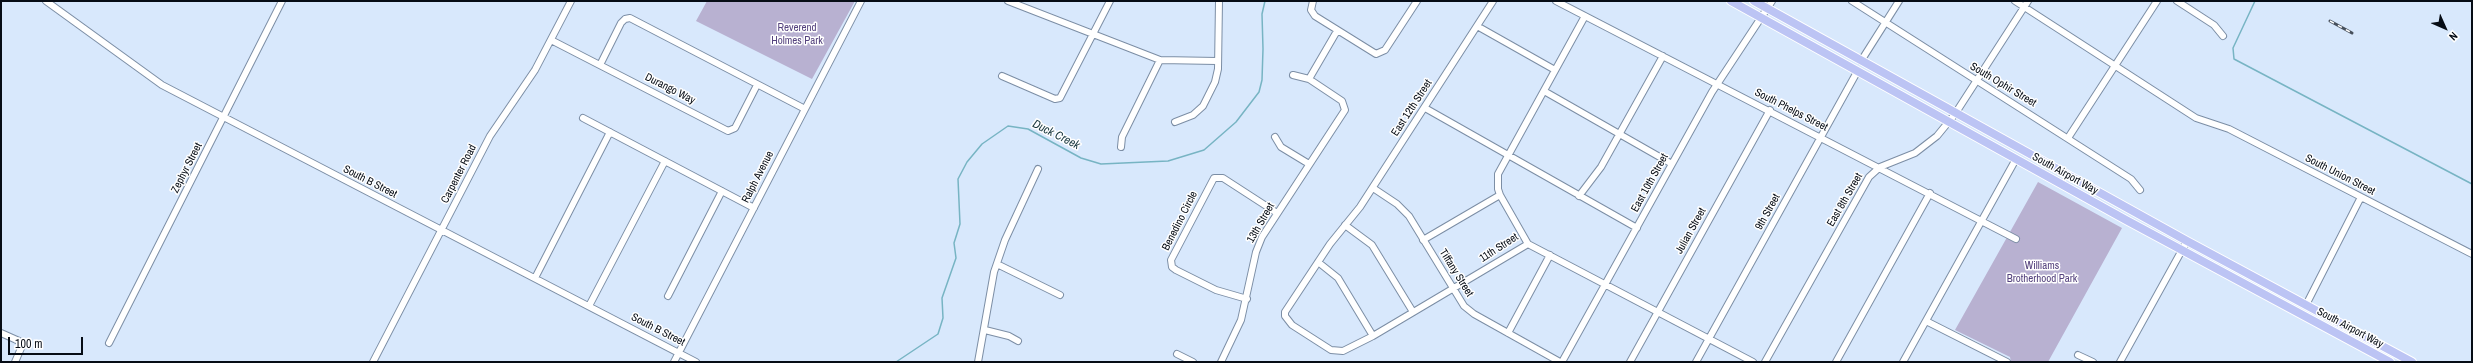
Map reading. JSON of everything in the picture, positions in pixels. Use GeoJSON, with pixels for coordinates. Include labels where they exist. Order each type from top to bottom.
{"type":"FeatureCollection","features":[{"type":"Feature","properties":{"kind":"main road","name":"South Airport Way"},"geometry":{"type":"LineString","coordinates":[[1731,1],[1857,72],[1950,121],[2182,250],[2390,362]]}},
{"type":"Feature","properties":{"kind":"main road","name":"South Airport Way"},"geometry":{"type":"LineString","coordinates":[[1754,1],[1769,5],[1862,61],[1955,114],[2186,242],[2412,362]]}},
{"type":"Feature","properties":{"kind":"street","name":"South B Street"},"geometry":{"type":"LineString","coordinates":[[46,1],[144,74],[223,118],[696,362]]}},
{"type":"Feature","properties":{"kind":"street","name":"Zephyr Street"},"geometry":{"type":"LineString","coordinates":[[109,343],[282,1]]}},
{"type":"Feature","properties":{"kind":"street","name":"Carpenter Road"},"geometry":{"type":"LineString","coordinates":[[373,362],[495,127],[527,84],[571,1]]}},
{"type":"Feature","properties":{"kind":"street","name":"Ralph Avenue"},"geometry":{"type":"LineString","coordinates":[[674,362],[861,1]]}},
{"type":"Feature","properties":{"kind":"street"},"geometry":{"type":"LineString","coordinates":[[1008,1],[1160,60],[1218,61]]}},
{"type":"Feature","properties":{"kind":"street"},"geometry":{"type":"LineString","coordinates":[[1002,76],[1055,99],[1060,98],[1110,1]]}},
{"type":"Feature","properties":{"kind":"street"},"geometry":{"type":"LineString","coordinates":[[1175,122],[1193,115],[1203,106],[1216,82],[1218,61],[1219,1]]}},
{"type":"Feature","properties":{"kind":"street"},"geometry":{"type":"LineString","coordinates":[[1313,1],[1311,10],[1315,16],[1337,32],[1376,54],[1380,54],[1385,50],[1417,1]]}},
{"type":"Feature","properties":{"kind":"street","name":"East 12th Street"},"geometry":{"type":"LineString","coordinates":[[1285,316],[1285,312],[1318,262],[1373,188],[1493,1]]}},
{"type":"Feature","properties":{"kind":"street","name":"South Phelps Street"},"geometry":{"type":"LineString","coordinates":[[1556,1],[1770,110],[2016,239]]}},
{"type":"Feature","properties":{"kind":"street","name":"South Ophir Street"},"geometry":{"type":"LineString","coordinates":[[1852,1],[2131,179],[2140,190]]}},
{"type":"Feature","properties":{"kind":"street"},"geometry":{"type":"LineString","coordinates":[[1862,61],[1899,1]]}},
{"type":"Feature","properties":{"kind":"street","name":"South Union Street"},"geometry":{"type":"LineString","coordinates":[[2015,1],[2196,118],[2229,129],[2472,254]]}},
{"type":"Feature","properties":{"kind":"street","name":"East 8th Street"},"geometry":{"type":"LineString","coordinates":[[1766,362],[1866,182],[1880,167],[1922,148],[1937,136],[1955,114],[2028,1]]}},
{"type":"Feature","properties":{"kind":"street"},"geometry":{"type":"LineString","coordinates":[[2068,138],[2157,1]]}},
{"type":"Feature","properties":{"kind":"street"},"geometry":{"type":"LineString","coordinates":[[2177,1],[2214,25],[2224,36]]}},
{"type":"Feature","properties":{"kind":"street","name":"East 10th Street"},"geometry":{"type":"LineString","coordinates":[[1561,362],[1718,84],[1769,5]]}},
{"type":"Feature","properties":{"kind":"street","name":"11th Street"},"geometry":{"type":"LineString","coordinates":[[1285,316],[1292,325],[1335,351],[1349,349],[1528,244],[1500,195],[1497,178],[1507,156],[1585,16]]}},
{"type":"Feature","properties":{"kind":"street"},"geometry":{"type":"LineString","coordinates":[[600,65],[621,23],[625,19],[630,18],[805,109]]}},
{"type":"Feature","properties":{"kind":"street"},"geometry":{"type":"LineString","coordinates":[[1478,26],[1555,70]]}},
{"type":"Feature","properties":{"kind":"street"},"geometry":{"type":"LineString","coordinates":[[1293,75],[1309,79],[1337,32]]}},
{"type":"Feature","properties":{"kind":"street","name":"Durango Way"},"geometry":{"type":"LineString","coordinates":[[551,40],[728,131],[735,128],[757,85]]}},
{"type":"Feature","properties":{"kind":"street"},"geometry":{"type":"LineString","coordinates":[[1579,196],[1600,167],[1663,56]]}},
{"type":"Feature","properties":{"kind":"street"},"geometry":{"type":"LineString","coordinates":[[1121,147],[1122,137],[1160,60]]}},
{"type":"Feature","properties":{"kind":"street","name":"9th Street"},"geometry":{"type":"LineString","coordinates":[[1696,362],[1857,72]]}},
{"type":"Feature","properties":{"kind":"street","name":"13th Street"},"geometry":{"type":"LineString","coordinates":[[1220,362],[1241,320],[1247,299],[1256,252],[1277,213],[1346,107],[1342,101],[1309,79]]}},
{"type":"Feature","properties":{"kind":"street"},"geometry":{"type":"LineString","coordinates":[[1544,90],[1672,164]]}},
{"type":"Feature","properties":{"kind":"street"},"geometry":{"type":"LineString","coordinates":[[1424,108],[1637,228]]}},
{"type":"Feature","properties":{"kind":"street","name":"Julian Street"},"geometry":{"type":"LineString","coordinates":[[1630,362],[1770,110]]}},
{"type":"Feature","properties":{"kind":"street"},"geometry":{"type":"LineString","coordinates":[[583,118],[754,208]]}},
{"type":"Feature","properties":{"kind":"street"},"geometry":{"type":"LineString","coordinates":[[535,278],[610,132]]}},
{"type":"Feature","properties":{"kind":"street"},"geometry":{"type":"LineString","coordinates":[[1275,136],[1281,147],[1309,164]]}},
{"type":"Feature","properties":{"kind":"street"},"geometry":{"type":"LineString","coordinates":[[1903,362],[2016,159]]}},
{"type":"Feature","properties":{"kind":"street"},"geometry":{"type":"LineString","coordinates":[[589,306],[665,161]]}},
{"type":"Feature","properties":{"kind":"street"},"geometry":{"type":"LineString","coordinates":[[978,362],[985,330],[991,285],[997,264],[1005,240],[1038,169]]}},
{"type":"Feature","properties":{"kind":"street","name":"Benedino Circle"},"geometry":{"type":"LineString","coordinates":[[1247,299],[1216,290],[1172,268],[1171,260],[1214,178],[1223,178],[1277,213]]}},
{"type":"Feature","properties":{"kind":"street","name":"Tiffany Street"},"geometry":{"type":"LineString","coordinates":[[1373,188],[1404,210],[1452,289],[1470,312],[1561,362]]}},
{"type":"Feature","properties":{"kind":"street"},"geometry":{"type":"LineString","coordinates":[[668,296],[722,191]]}},
{"type":"Feature","properties":{"kind":"street"},"geometry":{"type":"LineString","coordinates":[[1836,362],[1930,193]]}},
{"type":"Feature","properties":{"kind":"street"},"geometry":{"type":"LineString","coordinates":[[1423,240],[1500,195]]}},
{"type":"Feature","properties":{"kind":"street"},"geometry":{"type":"LineString","coordinates":[[2306,305],[2361,197]]}},
{"type":"Feature","properties":{"kind":"street"},"geometry":{"type":"LineString","coordinates":[[1345,225],[1372,244],[1413,312]]}},
{"type":"Feature","properties":{"kind":"street"},"geometry":{"type":"LineString","coordinates":[[2120,362],[2186,242]]}},
{"type":"Feature","properties":{"kind":"street"},"geometry":{"type":"LineString","coordinates":[[1528,244],[1604,286],[1754,362]]}},
{"type":"Feature","properties":{"kind":"street"},"geometry":{"type":"LineString","coordinates":[[1508,333],[1550,256]]}},
{"type":"Feature","properties":{"kind":"street"},"geometry":{"type":"LineString","coordinates":[[1318,262],[1338,278],[1373,336]]}},
{"type":"Feature","properties":{"kind":"street"},"geometry":{"type":"LineString","coordinates":[[997,264],[1060,295]]}},
{"type":"Feature","properties":{"kind":"street"},"geometry":{"type":"LineString","coordinates":[[1926,321],[2007,362]]}},
{"type":"Feature","properties":{"kind":"street"},"geometry":{"type":"LineString","coordinates":[[985,330],[1009,336],[1018,341]]}},
{"type":"Feature","properties":{"kind":"street"},"geometry":{"type":"LineString","coordinates":[[1,333],[21,344],[21,349],[15,362]]}},
{"type":"Feature","properties":{"kind":"street"},"geometry":{"type":"LineString","coordinates":[[1177,354],[1193,362]]}},
{"type":"Feature","properties":{"kind":"street"},"geometry":{"type":"LineString","coordinates":[[2078,355],[2093,362]]}},
{"type":"Feature","properties":{"kind":"green space","name":"Reverend Holmes Park"},"geometry":{"type":"Polygon","coordinates":[[[707,1],[855,1],[812,79],[696,21],[707,1]]]}},
{"type":"Feature","properties":{"kind":"green space","name":"Williams Brotherhood Park"},"geometry":{"type":"Polygon","coordinates":[[[2038,182],[2122,228],[2048,362],[2011,362],[2010,357],[1955,330],[2038,182]]]}},
{"type":"Feature","properties":{"kind":"waterway","name":"Duck Creek"},"geometry":{"type":"LineString","coordinates":[[896,362],[938,334],[943,318],[942,298],[956,258],[954,243],[960,224],[958,179],[967,162],[982,144],[1008,126],[1028,129],[1081,158],[1101,164],[1168,161],[1204,150],[1236,122],[1259,92],[1262,80],[1262,14],[1265,1]]}},
{"type":"Feature","properties":{"kind":"waterway"},"geometry":{"type":"LineString","coordinates":[[2255,1],[2233,48],[2234,59],[2472,184]]}},
{"type":"Feature","properties":{"kind":"railway"},"geometry":{"type":"LineString","coordinates":[[2330,21],[2352,33]]}}]}
